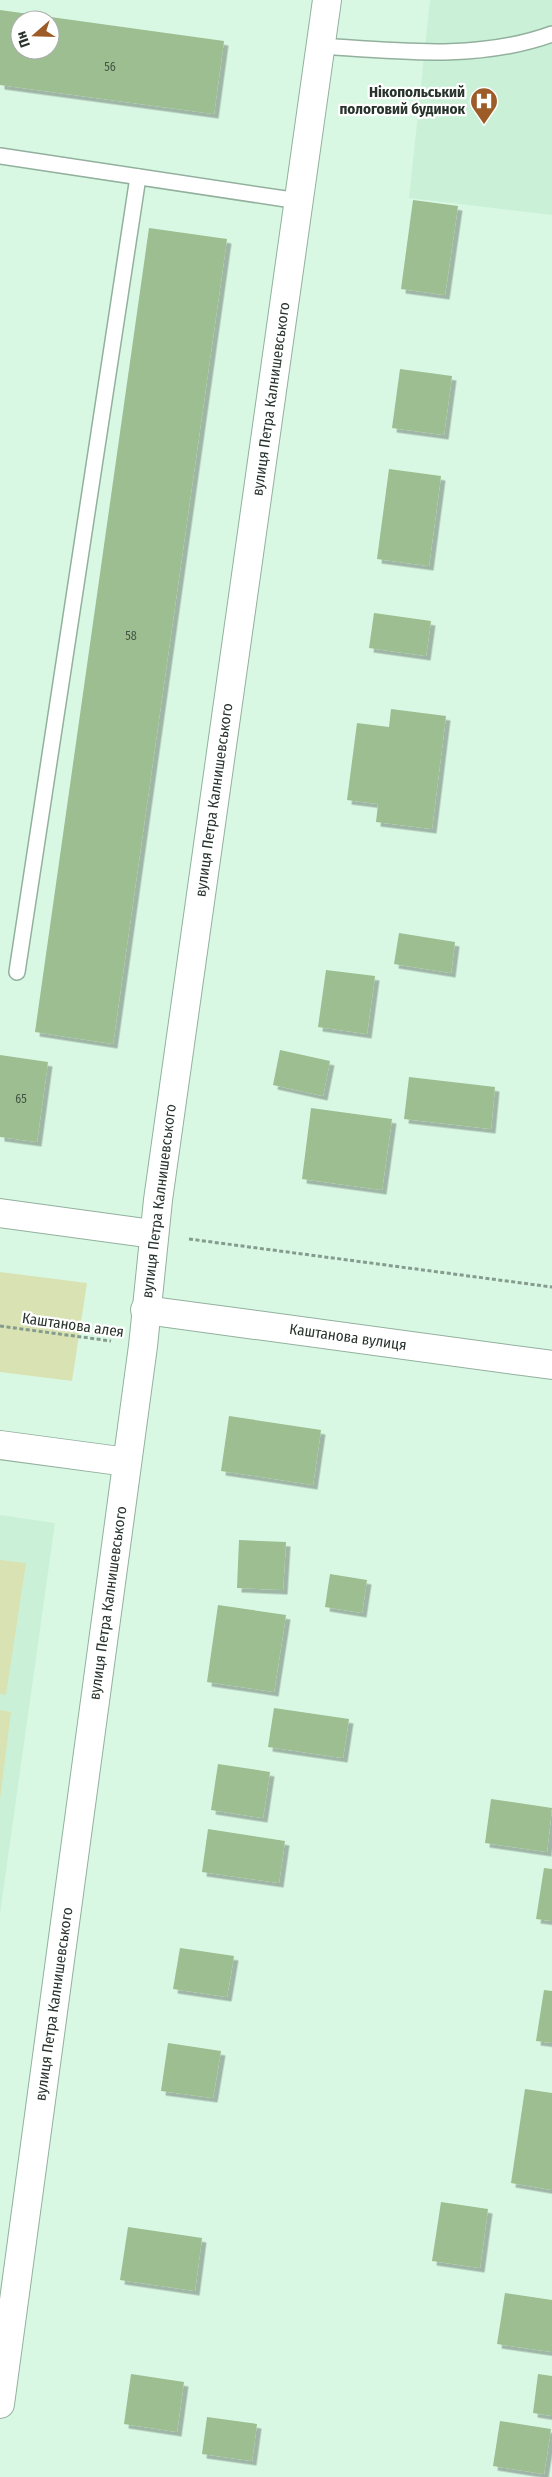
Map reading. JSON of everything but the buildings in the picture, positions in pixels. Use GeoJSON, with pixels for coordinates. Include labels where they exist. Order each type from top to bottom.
{"type":"FeatureCollection","features":[{"type":"Feature","properties":{"kind":"street","name":"вулиця Петра Калнишевського"},"geometry":{"type":"LineString","coordinates":[[0,2404],[143,1346],[153,1234],[327,0]]}},
{"type":"Feature","properties":{"kind":"street"},"geometry":{"type":"LineString","coordinates":[[0,1213],[153,1234]]}},
{"type":"Feature","properties":{"kind":"street","name":"Каштанова вулиця"},"geometry":{"type":"LineString","coordinates":[[145,1310],[552,1365]]}},
{"type":"Feature","properties":{"kind":"street"},"geometry":{"type":"LineString","coordinates":[[0,1445],[127,1462]]}},
{"type":"Feature","properties":{"kind":"lane"},"geometry":{"type":"LineString","coordinates":[[321,46],[423,52],[480,51],[552,34]]}},
{"type":"Feature","properties":{"kind":"lane"},"geometry":{"type":"LineString","coordinates":[[0,156],[299,201]]}},
{"type":"Feature","properties":{"kind":"lane"},"geometry":{"type":"LineString","coordinates":[[18,972],[138,177]]}},
{"type":"Feature","properties":{"kind":"path"},"geometry":{"type":"LineString","coordinates":[[153,1234],[552,1287]]}},
{"type":"Feature","properties":{"kind":"path","name":"Каштанова алея"},"geometry":{"type":"LineString","coordinates":[[0,1326],[143,1346]]}},
{"type":"Feature","properties":{"kind":"shaded area","name":"Нікопольський пологовий будинок"},"geometry":{"type":"Polygon","coordinates":[[[430,0],[552,0],[552,215],[409,198],[430,0]]]}},
{"type":"Feature","properties":{"kind":"shaded area"},"geometry":{"type":"Polygon","coordinates":[[[0,1272],[87,1283],[72,1381],[0,1372],[0,1272]]]}},
{"type":"Feature","properties":{"kind":"shaded area"},"geometry":{"type":"Polygon","coordinates":[[[0,1515],[55,1523],[0,1914],[0,1515]]]}},
{"type":"Feature","properties":{"kind":"shaded area"},"geometry":{"type":"Polygon","coordinates":[[[0,1560],[26,1563],[6,1695],[0,1694],[0,1560]]]}},
{"type":"Feature","properties":{"kind":"shaded area"},"geometry":{"type":"Polygon","coordinates":[[[0,1710],[11,1712],[0,1800],[0,1710]]]}},
{"type":"Feature","properties":{"kind":"place","name":"Нікопольський пологовий будинок"},"geometry":{"type":"Point","coordinates":[484,125]}}]}
